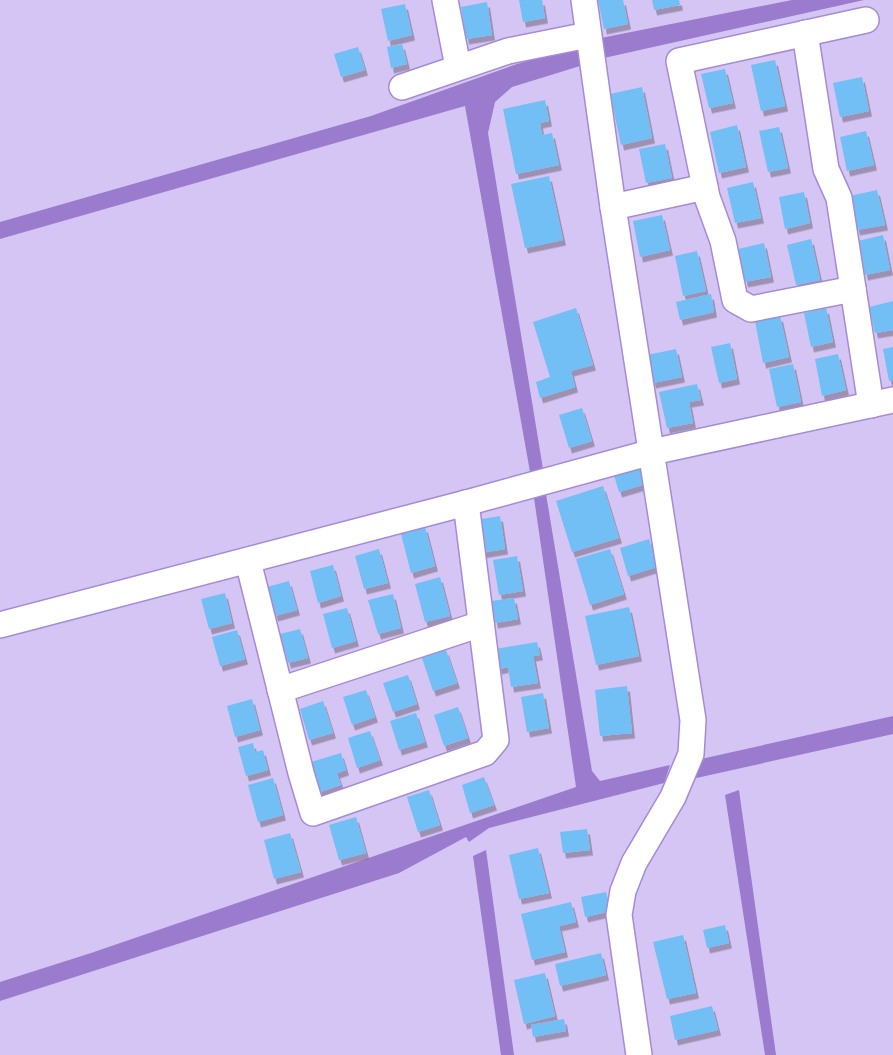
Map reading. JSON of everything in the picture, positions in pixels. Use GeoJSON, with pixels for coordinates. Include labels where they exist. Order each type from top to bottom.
{"type":"FeatureCollection","features":[{"type":"Feature","properties":{"kind":"street"},"geometry":{"type":"LineString","coordinates":[[445,0],[458,68]]}},
{"type":"Feature","properties":{"kind":"street"},"geometry":{"type":"LineString","coordinates":[[584,0],[613,207],[693,720],[691,754],[673,797],[634,863],[622,891],[619,915],[639,1055]]}},
{"type":"Feature","properties":{"kind":"street"},"geometry":{"type":"LineString","coordinates":[[853,288],[751,309],[735,300],[722,241],[707,197],[680,60],[866,20]]}},
{"type":"Feature","properties":{"kind":"street"},"geometry":{"type":"LineString","coordinates":[[0,625],[466,504],[652,452],[882,402],[853,288],[839,198],[826,169],[805,34]]}},
{"type":"Feature","properties":{"kind":"street"},"geometry":{"type":"LineString","coordinates":[[402,87],[508,51],[588,35]]}},
{"type":"Feature","properties":{"kind":"street"},"geometry":{"type":"LineString","coordinates":[[613,207],[705,187]]}},
{"type":"Feature","properties":{"kind":"street"},"geometry":{"type":"LineString","coordinates":[[248,560],[301,773],[314,813],[485,753],[496,740],[466,504]]}},
{"type":"Feature","properties":{"kind":"street"},"geometry":{"type":"LineString","coordinates":[[280,690],[481,624]]}},
{"type":"Feature","properties":{"kind":"shaded area"},"geometry":{"type":"Polygon","coordinates":[[[792,0],[864,0],[604,58],[601,38],[792,0]]]}},
{"type":"Feature","properties":{"kind":"shaded area"},"geometry":{"type":"Polygon","coordinates":[[[577,47],[580,66],[512,87],[495,102],[488,133],[543,469],[530,472],[465,106],[0,239],[0,222],[371,116],[517,64],[577,47]]]}},
{"type":"Feature","properties":{"kind":"shaded area"},"geometry":{"type":"Polygon","coordinates":[[[545,488],[592,771],[600,781],[670,765],[664,783],[489,828],[469,842],[466,837],[399,873],[0,1001],[0,982],[91,953],[576,787],[533,491],[545,488]]]}},
{"type":"Feature","properties":{"kind":"shaded area"},"geometry":{"type":"Polygon","coordinates":[[[893,716],[893,734],[692,779],[701,759],[893,716]]]}},
{"type":"Feature","properties":{"kind":"shaded area"},"geometry":{"type":"Polygon","coordinates":[[[739,790],[776,1055],[765,1055],[725,795],[739,790]]]}},
{"type":"Feature","properties":{"kind":"shaded area"},"geometry":{"type":"Polygon","coordinates":[[[486,850],[514,1055],[501,1055],[473,856],[486,850]]]}},
{"type":"Feature","properties":{"kind":"building"},"geometry":{"type":"Polygon","coordinates":[[[519,0],[542,0],[545,18],[523,22],[519,0]]]}},
{"type":"Feature","properties":{"kind":"building"},"geometry":{"type":"Polygon","coordinates":[[[598,0],[623,0],[628,24],[604,29],[598,0]]]}},
{"type":"Feature","properties":{"kind":"building"},"geometry":{"type":"Polygon","coordinates":[[[652,0],[679,0],[680,5],[654,10],[652,0]]]}},
{"type":"Feature","properties":{"kind":"building"},"geometry":{"type":"Polygon","coordinates":[[[487,2],[492,35],[466,39],[461,7],[487,2]]]}},
{"type":"Feature","properties":{"kind":"building"},"geometry":{"type":"Polygon","coordinates":[[[405,4],[412,35],[388,41],[381,9],[405,4]]]}},
{"type":"Feature","properties":{"kind":"building"},"geometry":{"type":"Polygon","coordinates":[[[402,44],[407,64],[391,68],[387,47],[402,44]]]}},
{"type":"Feature","properties":{"kind":"building"},"geometry":{"type":"Polygon","coordinates":[[[358,47],[365,70],[341,77],[334,54],[358,47]]]}},
{"type":"Feature","properties":{"kind":"building"},"geometry":{"type":"Polygon","coordinates":[[[775,60],[785,106],[761,111],[751,65],[775,60]]]}},
{"type":"Feature","properties":{"kind":"building"},"geometry":{"type":"Polygon","coordinates":[[[725,69],[733,103],[709,108],[701,74],[725,69]]]}},
{"type":"Feature","properties":{"kind":"building"},"geometry":{"type":"Polygon","coordinates":[[[862,77],[869,111],[840,117],[833,83],[862,77]]]}},
{"type":"Feature","properties":{"kind":"building"},"geometry":{"type":"Polygon","coordinates":[[[642,87],[652,138],[621,145],[610,94],[642,87]]]}},
{"type":"Feature","properties":{"kind":"building"},"geometry":{"type":"Polygon","coordinates":[[[545,100],[549,121],[540,123],[542,135],[552,133],[559,165],[516,174],[503,109],[545,100]]]}},
{"type":"Feature","properties":{"kind":"building"},"geometry":{"type":"Polygon","coordinates":[[[737,125],[746,167],[719,173],[710,132],[737,125]]]}},
{"type":"Feature","properties":{"kind":"building"},"geometry":{"type":"Polygon","coordinates":[[[779,127],[788,168],[768,172],[759,131],[779,127]]]}},
{"type":"Feature","properties":{"kind":"building"},"geometry":{"type":"Polygon","coordinates":[[[866,131],[874,165],[847,171],[840,137],[866,131]]]}},
{"type":"Feature","properties":{"kind":"building"},"geometry":{"type":"Polygon","coordinates":[[[665,144],[672,178],[646,183],[639,149],[665,144]]]}},
{"type":"Feature","properties":{"kind":"building"},"geometry":{"type":"Polygon","coordinates":[[[549,176],[563,240],[525,248],[511,184],[549,176]]]}},
{"type":"Feature","properties":{"kind":"building"},"geometry":{"type":"Polygon","coordinates":[[[753,182],[761,218],[735,223],[727,188],[753,182]]]}},
{"type":"Feature","properties":{"kind":"building"},"geometry":{"type":"Polygon","coordinates":[[[877,190],[885,225],[857,230],[850,196],[877,190]]]}},
{"type":"Feature","properties":{"kind":"building"},"geometry":{"type":"Polygon","coordinates":[[[804,192],[810,223],[785,229],[779,197],[804,192]]]}},
{"type":"Feature","properties":{"kind":"building"},"geometry":{"type":"Polygon","coordinates":[[[662,215],[670,250],[640,257],[633,221],[662,215]]]}},
{"type":"Feature","properties":{"kind":"building"},"geometry":{"type":"Polygon","coordinates":[[[883,235],[890,270],[865,275],[858,241],[883,235]]]}},
{"type":"Feature","properties":{"kind":"building"},"geometry":{"type":"Polygon","coordinates":[[[811,239],[820,280],[796,285],[787,245],[811,239]]]}},
{"type":"Feature","properties":{"kind":"building"},"geometry":{"type":"Polygon","coordinates":[[[764,243],[771,277],[745,282],[738,249],[764,243]]]}},
{"type":"Feature","properties":{"kind":"building"},"geometry":{"type":"Polygon","coordinates":[[[697,251],[706,291],[683,296],[675,256],[697,251]]]}},
{"type":"Feature","properties":{"kind":"building"},"geometry":{"type":"Polygon","coordinates":[[[711,294],[714,312],[680,320],[676,302],[711,294]]]}},
{"type":"Feature","properties":{"kind":"building"},"geometry":{"type":"Polygon","coordinates":[[[893,301],[893,330],[875,333],[869,307],[893,301]]]}},
{"type":"Feature","properties":{"kind":"building"},"geometry":{"type":"Polygon","coordinates":[[[576,308],[593,365],[571,371],[575,387],[540,398],[536,382],[550,377],[533,322],[576,308]]]}},
{"type":"Feature","properties":{"kind":"building"},"geometry":{"type":"Polygon","coordinates":[[[826,308],[833,342],[811,347],[804,313],[826,308]]]}},
{"type":"Feature","properties":{"kind":"building"},"geometry":{"type":"Polygon","coordinates":[[[780,316],[789,357],[763,363],[755,321],[780,316]]]}},
{"type":"Feature","properties":{"kind":"building"},"geometry":{"type":"Polygon","coordinates":[[[730,343],[737,379],[719,383],[711,347],[730,343]]]}},
{"type":"Feature","properties":{"kind":"building"},"geometry":{"type":"Polygon","coordinates":[[[893,347],[893,380],[889,381],[883,349],[893,347]]]}},
{"type":"Feature","properties":{"kind":"building"},"geometry":{"type":"Polygon","coordinates":[[[676,349],[682,377],[653,383],[647,355],[676,349]]]}},
{"type":"Feature","properties":{"kind":"building"},"geometry":{"type":"Polygon","coordinates":[[[838,354],[846,390],[822,396],[815,359],[838,354]]]}},
{"type":"Feature","properties":{"kind":"building"},"geometry":{"type":"Polygon","coordinates":[[[793,364],[801,402],[777,407],[769,369],[793,364]]]}},
{"type":"Feature","properties":{"kind":"building"},"geometry":{"type":"Polygon","coordinates":[[[697,384],[701,400],[689,402],[693,423],[667,428],[659,392],[697,384]]]}},
{"type":"Feature","properties":{"kind":"building"},"geometry":{"type":"Polygon","coordinates":[[[582,408],[592,441],[569,448],[559,415],[582,408]]]}},
{"type":"Feature","properties":{"kind":"building"},"geometry":{"type":"Polygon","coordinates":[[[640,464],[646,484],[619,492],[613,472],[640,464]]]}},
{"type":"Feature","properties":{"kind":"building"},"geometry":{"type":"Polygon","coordinates":[[[603,486],[619,538],[572,552],[556,501],[603,486]]]}},
{"type":"Feature","properties":{"kind":"building"},"geometry":{"type":"Polygon","coordinates":[[[500,516],[505,549],[481,553],[476,520],[500,516]]]}},
{"type":"Feature","properties":{"kind":"building"},"geometry":{"type":"Polygon","coordinates":[[[425,527],[435,566],[411,573],[401,534],[425,527]]]}},
{"type":"Feature","properties":{"kind":"building"},"geometry":{"type":"Polygon","coordinates":[[[649,539],[657,567],[628,576],[620,548],[649,539]]]}},
{"type":"Feature","properties":{"kind":"building"},"geometry":{"type":"Polygon","coordinates":[[[379,549],[388,583],[364,589],[355,556],[379,549]]]}},
{"type":"Feature","properties":{"kind":"building"},"geometry":{"type":"Polygon","coordinates":[[[610,549],[624,594],[590,605],[576,559],[610,549]]]}},
{"type":"Feature","properties":{"kind":"building"},"geometry":{"type":"Polygon","coordinates":[[[517,556],[523,591],[499,595],[493,560],[517,556]]]}},
{"type":"Feature","properties":{"kind":"building"},"geometry":{"type":"Polygon","coordinates":[[[333,565],[341,596],[318,603],[310,571],[333,565]]]}},
{"type":"Feature","properties":{"kind":"building"},"geometry":{"type":"Polygon","coordinates":[[[440,577],[450,616],[425,622],[415,584],[440,577]]]}},
{"type":"Feature","properties":{"kind":"building"},"geometry":{"type":"Polygon","coordinates":[[[289,581],[297,610],[275,616],[267,587],[289,581]]]}},
{"type":"Feature","properties":{"kind":"building"},"geometry":{"type":"Polygon","coordinates":[[[225,593],[232,623],[209,629],[201,599],[225,593]]]}},
{"type":"Feature","properties":{"kind":"building"},"geometry":{"type":"Polygon","coordinates":[[[393,594],[401,628],[378,634],[368,600],[393,594]]]}},
{"type":"Feature","properties":{"kind":"building"},"geometry":{"type":"Polygon","coordinates":[[[514,598],[518,619],[495,623],[491,601],[514,598]]]}},
{"type":"Feature","properties":{"kind":"building"},"geometry":{"type":"Polygon","coordinates":[[[629,607],[639,656],[596,665],[585,616],[629,607]]]}},
{"type":"Feature","properties":{"kind":"building"},"geometry":{"type":"Polygon","coordinates":[[[347,608],[356,641],[332,648],[323,614],[347,608]]]}},
{"type":"Feature","properties":{"kind":"building"},"geometry":{"type":"Polygon","coordinates":[[[300,629],[308,658],[288,663],[280,634],[300,629]]]}},
{"type":"Feature","properties":{"kind":"building"},"geometry":{"type":"Polygon","coordinates":[[[237,630],[245,659],[220,666],[212,637],[237,630]]]}},
{"type":"Feature","properties":{"kind":"building"},"geometry":{"type":"Polygon","coordinates":[[[537,642],[540,655],[533,656],[538,683],[511,687],[508,667],[499,669],[495,649],[537,642]]]}},
{"type":"Feature","properties":{"kind":"building"},"geometry":{"type":"Polygon","coordinates":[[[446,650],[457,683],[433,691],[422,658],[446,650]]]}},
{"type":"Feature","properties":{"kind":"building"},"geometry":{"type":"Polygon","coordinates":[[[408,675],[417,704],[393,712],[383,683],[408,675]]]}},
{"type":"Feature","properties":{"kind":"building"},"geometry":{"type":"Polygon","coordinates":[[[627,686],[632,733],[600,736],[595,690],[627,686]]]}},
{"type":"Feature","properties":{"kind":"building"},"geometry":{"type":"Polygon","coordinates":[[[366,690],[375,717],[352,725],[343,697],[366,690]]]}},
{"type":"Feature","properties":{"kind":"building"},"geometry":{"type":"Polygon","coordinates":[[[543,693],[549,728],[527,732],[521,697],[543,693]]]}},
{"type":"Feature","properties":{"kind":"building"},"geometry":{"type":"Polygon","coordinates":[[[252,699],[260,730],[235,737],[227,706],[252,699]]]}},
{"type":"Feature","properties":{"kind":"building"},"geometry":{"type":"Polygon","coordinates":[[[323,701],[333,733],[309,740],[300,709],[323,701]]]}},
{"type":"Feature","properties":{"kind":"building"},"geometry":{"type":"Polygon","coordinates":[[[458,707],[468,738],[444,746],[434,715],[458,707]]]}},
{"type":"Feature","properties":{"kind":"building"},"geometry":{"type":"Polygon","coordinates":[[[416,713],[425,742],[399,750],[390,721],[416,713]]]}},
{"type":"Feature","properties":{"kind":"building"},"geometry":{"type":"Polygon","coordinates":[[[370,731],[380,760],[357,768],[348,738],[370,731]]]}},
{"type":"Feature","properties":{"kind":"building"},"geometry":{"type":"Polygon","coordinates":[[[253,743],[255,752],[263,750],[268,770],[246,776],[238,747],[253,743]]]}},
{"type":"Feature","properties":{"kind":"building"},"geometry":{"type":"Polygon","coordinates":[[[341,753],[346,770],[337,773],[341,785],[320,792],[311,762],[341,753]]]}},
{"type":"Feature","properties":{"kind":"building"},"geometry":{"type":"Polygon","coordinates":[[[484,777],[494,805],[470,813],[462,785],[484,777]]]}},
{"type":"Feature","properties":{"kind":"building"},"geometry":{"type":"Polygon","coordinates":[[[273,778],[283,815],[258,822],[248,785],[273,778]]]}},
{"type":"Feature","properties":{"kind":"building"},"geometry":{"type":"Polygon","coordinates":[[[429,790],[440,825],[418,832],[407,797],[429,790]]]}},
{"type":"Feature","properties":{"kind":"building"},"geometry":{"type":"Polygon","coordinates":[[[356,817],[366,853],[339,860],[329,825],[356,817]]]}},
{"type":"Feature","properties":{"kind":"building"},"geometry":{"type":"Polygon","coordinates":[[[587,829],[590,850],[563,853],[560,832],[587,829]]]}},
{"type":"Feature","properties":{"kind":"building"},"geometry":{"type":"Polygon","coordinates":[[[290,833],[301,872],[274,879],[264,840],[290,833]]]}},
{"type":"Feature","properties":{"kind":"building"},"geometry":{"type":"Polygon","coordinates":[[[538,848],[549,893],[519,899],[509,855],[538,848]]]}},
{"type":"Feature","properties":{"kind":"building"},"geometry":{"type":"Polygon","coordinates":[[[606,892],[611,911],[585,917],[581,897],[606,892]]]}},
{"type":"Feature","properties":{"kind":"building"},"geometry":{"type":"Polygon","coordinates":[[[571,902],[576,922],[559,926],[565,952],[532,960],[521,914],[571,902]]]}},
{"type":"Feature","properties":{"kind":"building"},"geometry":{"type":"Polygon","coordinates":[[[725,925],[729,943],[707,948],[703,930],[725,925]]]}},
{"type":"Feature","properties":{"kind":"building"},"geometry":{"type":"Polygon","coordinates":[[[683,935],[696,993],[667,999],[653,942],[683,935]]]}},
{"type":"Feature","properties":{"kind":"building"},"geometry":{"type":"Polygon","coordinates":[[[601,953],[606,975],[560,986],[555,964],[601,953]]]}},
{"type":"Feature","properties":{"kind":"building"},"geometry":{"type":"Polygon","coordinates":[[[545,973],[555,1016],[524,1024],[514,980],[545,973]]]}},
{"type":"Feature","properties":{"kind":"building"},"geometry":{"type":"Polygon","coordinates":[[[712,1006],[718,1030],[675,1040],[670,1016],[712,1006]]]}},
{"type":"Feature","properties":{"kind":"building"},"geometry":{"type":"Polygon","coordinates":[[[564,1019],[566,1031],[533,1037],[531,1025],[564,1019]]]}}]}
